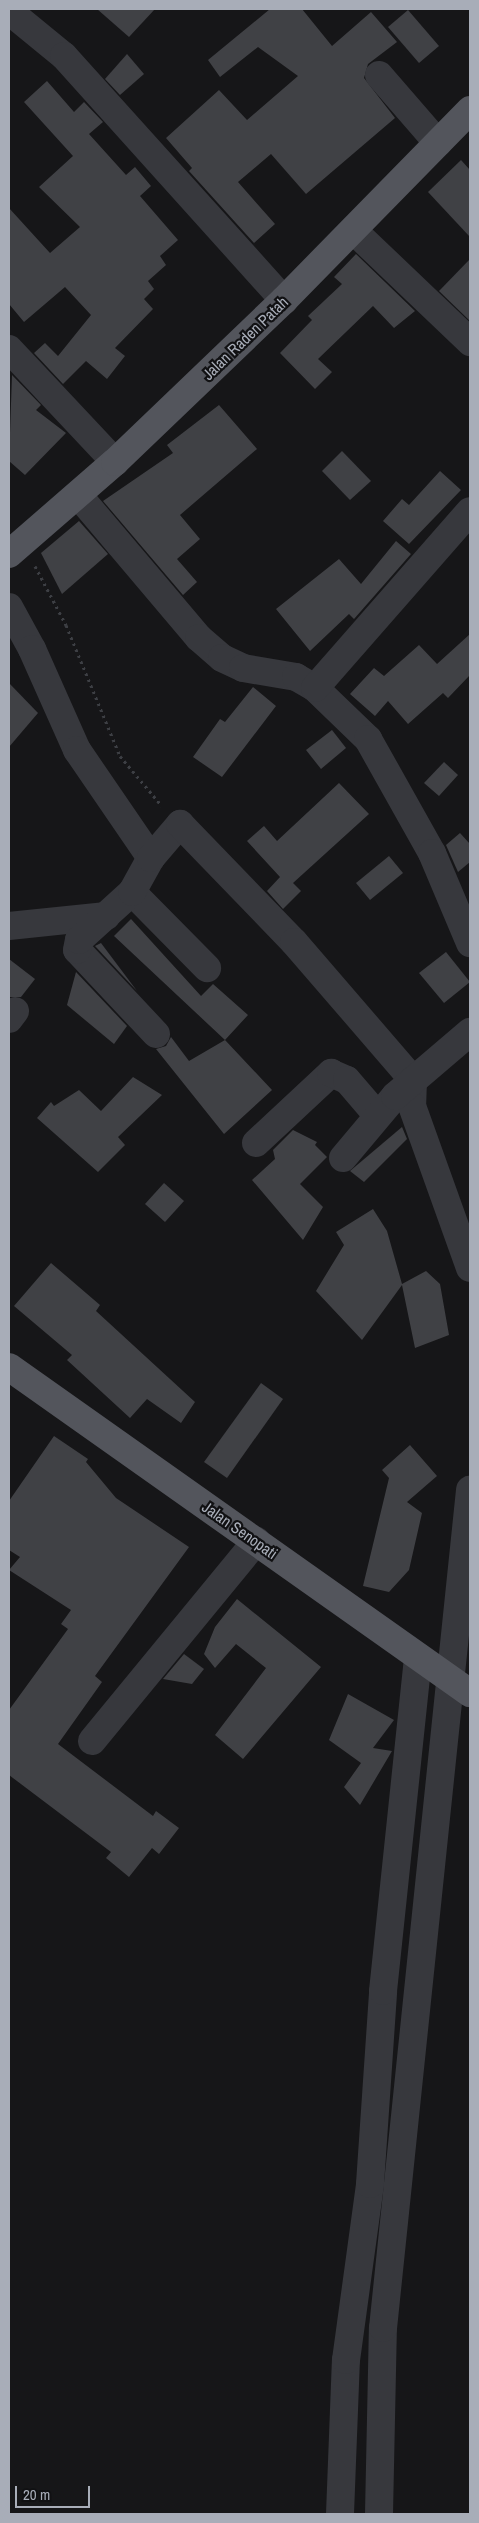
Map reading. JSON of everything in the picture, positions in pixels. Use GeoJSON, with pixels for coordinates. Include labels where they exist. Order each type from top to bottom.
{"type":"FeatureCollection","features":[{"type":"Feature","properties":{"kind":"main road","name":"Jalan Raden Patah"},"geometry":{"type":"LineString","coordinates":[[16,547],[78,495],[104,450],[279,294],[354,231],[426,130],[470,110]]}},
{"type":"Feature","properties":{"kind":"main road","name":"Jalan Senopati"},"geometry":{"type":"LineString","coordinates":[[9,1367],[445,1675]]}},
{"type":"Feature","properties":{"kind":"street"},"geometry":{"type":"LineString","coordinates":[[9,11],[64,56],[279,294]]}},
{"type":"Feature","properties":{"kind":"street"},"geometry":{"type":"LineString","coordinates":[[379,75],[426,130]]}},
{"type":"Feature","properties":{"kind":"street"},"geometry":{"type":"LineString","coordinates":[[354,231],[470,342]]}},
{"type":"Feature","properties":{"kind":"street"},"geometry":{"type":"LineString","coordinates":[[9,349],[104,450]]}},
{"type":"Feature","properties":{"kind":"street"},"geometry":{"type":"LineString","coordinates":[[78,495],[199,638],[222,658],[243,668],[287,673],[315,688],[368,739],[396,784],[432,853],[470,943]]}},
{"type":"Feature","properties":{"kind":"street"},"geometry":{"type":"LineString","coordinates":[[315,688],[470,511]]}},
{"type":"Feature","properties":{"kind":"street"},"geometry":{"type":"LineString","coordinates":[[9,608],[32,649],[77,750],[151,858]]}},
{"type":"Feature","properties":{"kind":"street"},"geometry":{"type":"LineString","coordinates":[[156,1034],[77,950],[79,940],[132,892],[151,858],[177,829],[294,942],[392,1100]]}},
{"type":"Feature","properties":{"kind":"street"},"geometry":{"type":"LineString","coordinates":[[132,892],[206,968]]}},
{"type":"Feature","properties":{"kind":"street"},"geometry":{"type":"LineString","coordinates":[[9,926],[106,916]]}},
{"type":"Feature","properties":{"kind":"street"},"geometry":{"type":"LineString","coordinates":[[344,1158],[392,1100],[470,1032]]}},
{"type":"Feature","properties":{"kind":"street"},"geometry":{"type":"LineString","coordinates":[[256,1143],[331,1073],[392,1100],[412,1106],[470,1268]]}},
{"type":"Feature","properties":{"kind":"street"},"geometry":{"type":"LineString","coordinates":[[379,2514],[384,2328],[445,1675],[470,1490]]}},
{"type":"Feature","properties":{"kind":"street"},"geometry":{"type":"LineString","coordinates":[[92,1741],[256,1541]]}},
{"type":"Feature","properties":{"kind":"street"},"geometry":{"type":"LineString","coordinates":[[340,2514],[346,2360],[370,2184],[383,1991],[445,1675]]}},
{"type":"Feature","properties":{"kind":"path"},"geometry":{"type":"LineString","coordinates":[[16,547],[66,624],[120,756],[177,829]]}},
{"type":"Feature","properties":{"kind":"building"},"geometry":{"type":"Polygon","coordinates":[[[97,9],[155,9],[129,37],[97,9]]]}},
{"type":"Feature","properties":{"kind":"building"},"geometry":{"type":"Polygon","coordinates":[[[270,9],[302,9],[332,46],[371,12],[397,42],[368,64],[364,78],[395,118],[306,194],[271,154],[238,182],[275,224],[254,243],[189,171],[192,168],[166,138],[219,90],[247,120],[298,76],[258,47],[220,77],[208,60],[270,9]]]}},
{"type":"Feature","properties":{"kind":"building"},"geometry":{"type":"Polygon","coordinates":[[[408,10],[439,46],[419,63],[388,27],[408,10]]]}},
{"type":"Feature","properties":{"kind":"building"},"geometry":{"type":"Polygon","coordinates":[[[127,54],[144,74],[120,95],[105,79],[127,54]]]}},
{"type":"Feature","properties":{"kind":"building"},"geometry":{"type":"Polygon","coordinates":[[[47,81],[74,112],[84,102],[103,122],[89,134],[126,175],[135,167],[151,186],[140,196],[178,240],[160,256],[166,265],[148,281],[154,289],[144,299],[153,309],[115,348],[125,356],[107,379],[86,361],[63,384],[34,353],[45,343],[58,356],[91,315],[65,287],[24,322],[9,304],[9,208],[50,253],[80,227],[39,187],[73,156],[24,102],[47,81]]]}},
{"type":"Feature","properties":{"kind":"building"},"geometry":{"type":"Polygon","coordinates":[[[461,160],[470,170],[470,237],[428,192],[461,160]]]}},
{"type":"Feature","properties":{"kind":"building"},"geometry":{"type":"Polygon","coordinates":[[[356,254],[415,311],[394,328],[373,306],[318,359],[332,372],[315,389],[280,353],[312,320],[308,316],[342,284],[334,277],[356,254]]]}},
{"type":"Feature","properties":{"kind":"building"},"geometry":{"type":"Polygon","coordinates":[[[470,259],[470,321],[439,291],[470,259]]]}},
{"type":"Feature","properties":{"kind":"building"},"geometry":{"type":"Polygon","coordinates":[[[12,375],[41,405],[36,410],[66,433],[25,475],[9,461],[12,375]]]}},
{"type":"Feature","properties":{"kind":"building"},"geometry":{"type":"Polygon","coordinates":[[[219,405],[257,449],[180,515],[200,539],[177,559],[197,582],[183,595],[103,501],[173,453],[167,445],[219,405]]]}},
{"type":"Feature","properties":{"kind":"building"},"geometry":{"type":"Polygon","coordinates":[[[342,451],[371,481],[350,500],[322,471],[342,451]]]}},
{"type":"Feature","properties":{"kind":"building"},"geometry":{"type":"Polygon","coordinates":[[[440,471],[461,490],[409,544],[383,521],[402,499],[409,505],[440,471]]]}},
{"type":"Feature","properties":{"kind":"building"},"geometry":{"type":"Polygon","coordinates":[[[79,521],[108,554],[62,594],[41,553],[79,521]]]}},
{"type":"Feature","properties":{"kind":"building"},"geometry":{"type":"Polygon","coordinates":[[[396,541],[411,554],[354,619],[349,614],[310,651],[276,609],[339,559],[361,584],[396,541]]]}},
{"type":"Feature","properties":{"kind":"building"},"geometry":{"type":"Polygon","coordinates":[[[470,634],[470,675],[448,698],[443,693],[408,724],[388,701],[375,716],[350,694],[374,668],[384,676],[419,645],[437,664],[470,634]]]}},
{"type":"Feature","properties":{"kind":"building"},"geometry":{"type":"Polygon","coordinates":[[[9,683],[38,713],[9,747],[9,683]]]}},
{"type":"Feature","properties":{"kind":"building"},"geometry":{"type":"Polygon","coordinates":[[[253,687],[276,706],[222,777],[193,757],[220,719],[225,722],[253,687]]]}},
{"type":"Feature","properties":{"kind":"building"},"geometry":{"type":"Polygon","coordinates":[[[332,730],[346,748],[321,769],[306,750],[332,730]]]}},
{"type":"Feature","properties":{"kind":"building"},"geometry":{"type":"Polygon","coordinates":[[[444,762],[458,775],[439,796],[424,783],[444,762]]]}},
{"type":"Feature","properties":{"kind":"building"},"geometry":{"type":"Polygon","coordinates":[[[339,783],[369,814],[293,883],[301,891],[283,909],[267,891],[280,877],[247,841],[264,826],[277,841],[339,783]]]}},
{"type":"Feature","properties":{"kind":"building"},"geometry":{"type":"Polygon","coordinates":[[[460,833],[470,844],[470,862],[458,872],[446,845],[460,833]]]}},
{"type":"Feature","properties":{"kind":"building"},"geometry":{"type":"Polygon","coordinates":[[[389,856],[403,873],[370,900],[356,883],[389,856]]]}},
{"type":"Feature","properties":{"kind":"building"},"geometry":{"type":"Polygon","coordinates":[[[131,919],[201,996],[213,984],[248,1015],[225,1040],[114,936],[131,919]]]}},
{"type":"Feature","properties":{"kind":"building"},"geometry":{"type":"Polygon","coordinates":[[[101,943],[137,991],[95,946],[101,943]]]}},
{"type":"Feature","properties":{"kind":"building"},"geometry":{"type":"Polygon","coordinates":[[[446,952],[470,982],[444,1003],[419,973],[446,952]]]}},
{"type":"Feature","properties":{"kind":"building"},"geometry":{"type":"Polygon","coordinates":[[[9,959],[35,979],[21,997],[9,997],[9,959]]]}},
{"type":"Feature","properties":{"kind":"building"},"geometry":{"type":"Polygon","coordinates":[[[76,972],[127,1026],[114,1044],[67,1005],[76,972]]]}},
{"type":"Feature","properties":{"kind":"building"},"geometry":{"type":"Polygon","coordinates":[[[171,1037],[189,1061],[225,1040],[272,1090],[224,1134],[156,1049],[166,1046],[171,1037]]]}},
{"type":"Feature","properties":{"kind":"building"},"geometry":{"type":"Polygon","coordinates":[[[133,1077],[162,1095],[118,1137],[125,1145],[98,1172],[37,1118],[51,1102],[54,1106],[79,1090],[101,1111],[133,1077]]]}},
{"type":"Feature","properties":{"kind":"building"},"geometry":{"type":"Polygon","coordinates":[[[402,1127],[407,1139],[364,1182],[350,1171],[402,1127]]]}},
{"type":"Feature","properties":{"kind":"building"},"geometry":{"type":"Polygon","coordinates":[[[293,1130],[317,1142],[315,1145],[327,1157],[300,1184],[323,1207],[303,1240],[252,1180],[275,1159],[273,1150],[293,1130]]]}},
{"type":"Feature","properties":{"kind":"building"},"geometry":{"type":"Polygon","coordinates":[[[164,1183],[184,1201],[165,1222],[145,1204],[164,1183]]]}},
{"type":"Feature","properties":{"kind":"building"},"geometry":{"type":"Polygon","coordinates":[[[373,1209],[387,1231],[402,1284],[426,1271],[440,1284],[449,1335],[415,1348],[402,1285],[362,1340],[316,1291],[344,1245],[336,1232],[373,1209]]]}},
{"type":"Feature","properties":{"kind":"building"},"geometry":{"type":"Polygon","coordinates":[[[51,1263],[100,1305],[96,1311],[195,1402],[181,1423],[147,1399],[130,1418],[67,1360],[72,1355],[14,1306],[51,1263]]]}},
{"type":"Feature","properties":{"kind":"building"},"geometry":{"type":"Polygon","coordinates":[[[261,1383],[283,1399],[227,1478],[204,1462],[261,1383]]]}},
{"type":"Feature","properties":{"kind":"building"},"geometry":{"type":"Polygon","coordinates":[[[54,1436],[88,1459],[86,1462],[116,1498],[189,1547],[95,1676],[102,1682],[58,1744],[153,1816],[156,1811],[179,1828],[159,1854],[152,1848],[129,1877],[106,1858],[111,1852],[9,1775],[9,1710],[68,1629],[61,1624],[71,1610],[9,1570],[20,1557],[9,1550],[9,1501],[54,1436]]]}},
{"type":"Feature","properties":{"kind":"building"},"geometry":{"type":"Polygon","coordinates":[[[410,1445],[437,1476],[407,1502],[422,1513],[409,1570],[389,1592],[363,1586],[389,1478],[382,1470],[410,1445]]]}},
{"type":"Feature","properties":{"kind":"building"},"geometry":{"type":"Polygon","coordinates":[[[237,1599],[321,1667],[243,1759],[215,1735],[266,1668],[236,1644],[215,1668],[204,1654],[215,1627],[237,1599]]]}},
{"type":"Feature","properties":{"kind":"building"},"geometry":{"type":"Polygon","coordinates":[[[184,1654],[204,1669],[192,1684],[163,1679],[184,1654]]]}},
{"type":"Feature","properties":{"kind":"building"},"geometry":{"type":"Polygon","coordinates":[[[348,1694],[394,1720],[373,1748],[392,1751],[360,1805],[344,1787],[361,1763],[329,1740],[348,1694]]]}}]}
